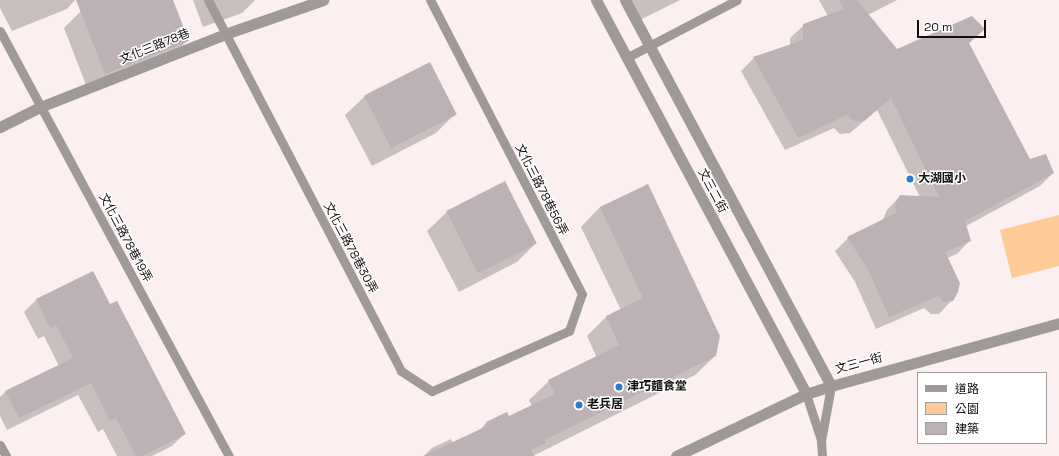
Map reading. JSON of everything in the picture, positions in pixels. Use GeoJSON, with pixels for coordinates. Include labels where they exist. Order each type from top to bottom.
{"type":"FeatureCollection","features":[{"type":"Feature","properties":{"kind":"street","name":"文化三路78巷"},"geometry":{"type":"LineString","coordinates":[[0,128],[40,107],[225,34],[324,0]]}},
{"type":"Feature","properties":{"kind":"street","name":"文三二街"},"geometry":{"type":"LineString","coordinates":[[596,0],[806,394]]}},
{"type":"Feature","properties":{"kind":"street","name":"文三二街"},"geometry":{"type":"LineString","coordinates":[[626,0],[831,386]]}},
{"type":"Feature","properties":{"kind":"street","name":"文三一街"},"geometry":{"type":"LineString","coordinates":[[676,456],[806,394],[1059,323]]}},
{"type":"Feature","properties":{"kind":"lane"},"geometry":{"type":"LineString","coordinates":[[208,0],[225,34]]}},
{"type":"Feature","properties":{"kind":"lane","name":"文化三路78巷56弄"},"geometry":{"type":"LineString","coordinates":[[430,0],[582,294],[569,331],[505,359]]}},
{"type":"Feature","properties":{"kind":"lane"},"geometry":{"type":"LineString","coordinates":[[626,58],[737,0]]}},
{"type":"Feature","properties":{"kind":"lane","name":"文化三路78巷19弄"},"geometry":{"type":"LineString","coordinates":[[0,32],[229,456]]}},
{"type":"Feature","properties":{"kind":"lane","name":"文化三路78巷30弄"},"geometry":{"type":"LineString","coordinates":[[225,34],[401,371],[432,391],[505,359]]}},
{"type":"Feature","properties":{"kind":"lane"},"geometry":{"type":"LineString","coordinates":[[821,441],[831,386]]}},
{"type":"Feature","properties":{"kind":"lane"},"geometry":{"type":"LineString","coordinates":[[806,394],[821,441],[822,456]]}},
{"type":"Feature","properties":{"kind":"lane"},"geometry":{"type":"LineString","coordinates":[[0,445],[6,456]]}},
{"type":"Feature","properties":{"kind":"green space"},"geometry":{"type":"Polygon","coordinates":[[[1059,215],[1059,266],[1012,278],[1000,230],[1059,215]]]}},
{"type":"Feature","properties":{"kind":"building"},"geometry":{"type":"Polygon","coordinates":[[[76,0],[173,0],[189,41],[105,74],[76,0]]]}},
{"type":"Feature","properties":{"kind":"building"},"geometry":{"type":"Polygon","coordinates":[[[839,0],[857,0],[897,49],[972,16],[985,29],[969,43],[1030,159],[1046,154],[1054,173],[965,221],[971,241],[945,252],[960,283],[958,292],[953,301],[944,302],[938,296],[889,317],[868,269],[847,237],[896,213],[895,205],[900,195],[939,197],[891,98],[864,121],[854,121],[847,115],[798,138],[753,57],[803,40],[803,24],[844,9],[839,0]]]}},
{"type":"Feature","properties":{"kind":"building"},"geometry":{"type":"Polygon","coordinates":[[[430,62],[457,115],[391,148],[364,96],[430,62]]]}},
{"type":"Feature","properties":{"kind":"building"},"geometry":{"type":"Polygon","coordinates":[[[505,181],[537,243],[478,273],[446,211],[505,181]]]}},
{"type":"Feature","properties":{"kind":"building"},"geometry":{"type":"Polygon","coordinates":[[[648,184],[720,336],[716,356],[544,440],[546,443],[531,450],[534,456],[423,456],[487,426],[486,422],[507,412],[509,416],[555,394],[548,380],[619,345],[606,316],[643,298],[600,207],[648,184]]]}},
{"type":"Feature","properties":{"kind":"building"},"geometry":{"type":"Polygon","coordinates":[[[93,271],[110,304],[117,301],[186,434],[142,456],[136,456],[116,418],[110,421],[91,383],[19,418],[5,391],[73,358],[56,325],[50,328],[36,299],[93,271]]]}},
{"type":"Feature","properties":{"kind":"place","name":"大湖國小"},"geometry":{"type":"Point","coordinates":[910,179]}},
{"type":"Feature","properties":{"kind":"place","name":"津巧麵食堂"},"geometry":{"type":"Point","coordinates":[619,387]}},
{"type":"Feature","properties":{"kind":"place","name":"老兵居"},"geometry":{"type":"Point","coordinates":[579,405]}}]}
